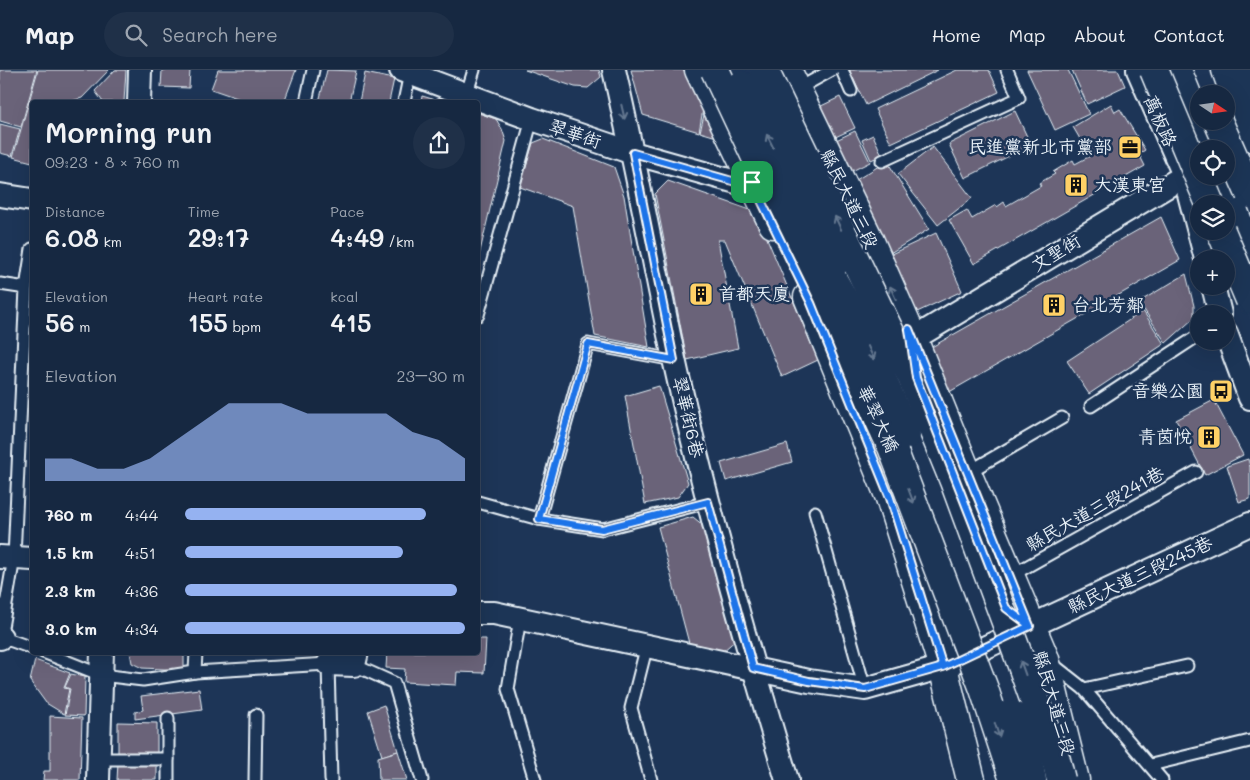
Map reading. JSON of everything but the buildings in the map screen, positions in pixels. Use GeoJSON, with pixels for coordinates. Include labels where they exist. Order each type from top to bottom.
{"type":"FeatureCollection","features":[{"type":"Feature","properties":{"kind":"main road"},"geometry":{"type":"LineString","coordinates":[[699,70],[811,303],[890,498],[943,667],[971,780]]}},
{"type":"Feature","properties":{"kind":"main road","name":"華翠大橋"},"geometry":{"type":"LineString","coordinates":[[715,70],[892,447],[984,689],[1014,780]]}},
{"type":"Feature","properties":{"kind":"main road"},"geometry":{"type":"LineString","coordinates":[[735,70],[779,158],[814,221],[912,378]]}},
{"type":"Feature","properties":{"kind":"main road"},"geometry":{"type":"LineString","coordinates":[[764,70],[912,378],[954,481],[1024,669],[1061,780]]}},
{"type":"Feature","properties":{"kind":"main road"},"geometry":{"type":"LineString","coordinates":[[1154,70],[1206,195]]}},
{"type":"Feature","properties":{"kind":"main road"},"geometry":{"type":"LineString","coordinates":[[1177,70],[1205,140]]}},
{"type":"Feature","properties":{"kind":"main road"},"geometry":{"type":"LineString","coordinates":[[1196,70],[1202,85]]}},
{"type":"Feature","properties":{"kind":"main road"},"geometry":{"type":"LineString","coordinates":[[1226,70],[1250,139]]}},
{"type":"Feature","properties":{"kind":"main road","name":"縣民大道三段"},"geometry":{"type":"LineString","coordinates":[[791,80],[868,237],[911,334],[1045,659],[1075,780]]}},
{"type":"Feature","properties":{"kind":"main road"},"geometry":{"type":"LineString","coordinates":[[752,182],[782,171],[809,143],[810,119]]}},
{"type":"Feature","properties":{"kind":"main road"},"geometry":{"type":"LineString","coordinates":[[1222,130],[1250,194]]}},
{"type":"Feature","properties":{"kind":"main road"},"geometry":{"type":"LineString","coordinates":[[1223,185],[1244,254]]}},
{"type":"Feature","properties":{"kind":"main road"},"geometry":{"type":"LineString","coordinates":[[795,219],[833,276],[868,348],[895,410],[957,565],[1028,760],[1032,780]]}},
{"type":"Feature","properties":{"kind":"main road"},"geometry":{"type":"LineString","coordinates":[[1225,240],[1250,300]]}},
{"type":"Feature","properties":{"kind":"main road","name":"縣民大道三段"},"geometry":{"type":"LineString","coordinates":[[911,334],[916,378],[1006,608],[1030,626]]}},
{"type":"Feature","properties":{"kind":"street"},"geometry":{"type":"LineString","coordinates":[[139,100],[140,70]]}},
{"type":"Feature","properties":{"kind":"street"},"geometry":{"type":"LineString","coordinates":[[614,70],[633,153],[674,360]]}},
{"type":"Feature","properties":{"kind":"street","name":"萬板路"},"geometry":{"type":"LineString","coordinates":[[1138,70],[1190,167]]}},
{"type":"Feature","properties":{"kind":"street"},"geometry":{"type":"LineString","coordinates":[[1240,70],[1250,92]]}},
{"type":"Feature","properties":{"kind":"street","name":"翠華街"},"geometry":{"type":"LineString","coordinates":[[406,72],[477,100]]}},
{"type":"Feature","properties":{"kind":"street","name":"翠華街"},"geometry":{"type":"LineString","coordinates":[[480,101],[633,153],[743,184],[752,182]]}},
{"type":"Feature","properties":{"kind":"street"},"geometry":{"type":"LineString","coordinates":[[1235,148],[1250,139]]}},
{"type":"Feature","properties":{"kind":"street","name":"文聖街"},"geometry":{"type":"LineString","coordinates":[[911,334],[1190,172]]}},
{"type":"Feature","properties":{"kind":"street","name":"萬板路"},"geometry":{"type":"LineString","coordinates":[[1194,185],[1205,250]]}},
{"type":"Feature","properties":{"kind":"street"},"geometry":{"type":"LineString","coordinates":[[0,194],[30,200]]}},
{"type":"Feature","properties":{"kind":"street"},"geometry":{"type":"LineString","coordinates":[[1232,350],[1250,398]]}},
{"type":"Feature","properties":{"kind":"street","name":"翠華街6巷"},"geometry":{"type":"LineString","coordinates":[[674,360],[708,502],[753,668],[787,780]]}},
{"type":"Feature","properties":{"kind":"street","name":"縣民大道三段245巷"},"geometry":{"type":"LineString","coordinates":[[865,689],[943,667],[1250,524]]}},
{"type":"Feature","properties":{"kind":"street"},"geometry":{"type":"LineString","coordinates":[[480,613],[494,613],[809,681],[865,689]]}},
{"type":"Feature","properties":{"kind":"street"},"geometry":{"type":"LineString","coordinates":[[99,769],[102,655]]}},
{"type":"Feature","properties":{"kind":"street"},"geometry":{"type":"LineString","coordinates":[[328,664],[355,659]]}},
{"type":"Feature","properties":{"kind":"lane"},"geometry":{"type":"LineString","coordinates":[[306,100],[314,70]]}},
{"type":"Feature","properties":{"kind":"lane"},"geometry":{"type":"LineString","coordinates":[[466,96],[474,70]]}},
{"type":"Feature","properties":{"kind":"lane"},"geometry":{"type":"LineString","coordinates":[[791,80],[832,70]]}},
{"type":"Feature","properties":{"kind":"lane"},"geometry":{"type":"LineString","coordinates":[[842,70],[851,92]]}},
{"type":"Feature","properties":{"kind":"lane"},"geometry":{"type":"LineString","coordinates":[[882,160],[1019,98],[1006,70]]}},
{"type":"Feature","properties":{"kind":"lane"},"geometry":{"type":"LineString","coordinates":[[404,100],[406,72]]}},
{"type":"Feature","properties":{"kind":"lane"},"geometry":{"type":"LineString","coordinates":[[480,307],[532,119]]}},
{"type":"Feature","properties":{"kind":"lane"},"geometry":{"type":"LineString","coordinates":[[30,262],[26,288],[16,558],[0,638],[30,647]]}},
{"type":"Feature","properties":{"kind":"lane"},"geometry":{"type":"LineString","coordinates":[[0,284],[26,288]]}},
{"type":"Feature","properties":{"kind":"lane"},"geometry":{"type":"LineString","coordinates":[[1091,406],[1190,340]]}},
{"type":"Feature","properties":{"kind":"lane","name":"翠華街6巷"},"geometry":{"type":"LineString","coordinates":[[539,519],[588,344],[674,360]]}},
{"type":"Feature","properties":{"kind":"lane"},"geometry":{"type":"LineString","coordinates":[[967,473],[1062,418]]}},
{"type":"Feature","properties":{"kind":"lane","name":"縣民大道三段241巷"},"geometry":{"type":"LineString","coordinates":[[1010,576],[1196,472]]}},
{"type":"Feature","properties":{"kind":"lane"},"geometry":{"type":"LineString","coordinates":[[480,503],[539,519],[602,529],[708,502]]}},
{"type":"Feature","properties":{"kind":"lane"},"geometry":{"type":"LineString","coordinates":[[814,512],[865,689]]}},
{"type":"Feature","properties":{"kind":"lane"},"geometry":{"type":"LineString","coordinates":[[520,619],[508,690],[535,780]]}},
{"type":"Feature","properties":{"kind":"lane"},"geometry":{"type":"LineString","coordinates":[[647,645],[631,708],[651,780]]}},
{"type":"Feature","properties":{"kind":"lane"},"geometry":{"type":"LineString","coordinates":[[51,655],[101,675],[143,680],[195,672],[328,664],[331,780]]}},
{"type":"Feature","properties":{"kind":"lane"},"geometry":{"type":"LineString","coordinates":[[195,672],[196,655]]}},
{"type":"Feature","properties":{"kind":"lane"},"geometry":{"type":"LineString","coordinates":[[355,659],[394,683],[422,780]]}},
{"type":"Feature","properties":{"kind":"lane"},"geometry":{"type":"LineString","coordinates":[[1045,659],[1084,689],[1162,780]]}},
{"type":"Feature","properties":{"kind":"lane"},"geometry":{"type":"LineString","coordinates":[[1084,689],[1187,666]]}},
{"type":"Feature","properties":{"kind":"lane"},"geometry":{"type":"LineString","coordinates":[[255,780],[256,715]]}},
{"type":"Feature","properties":{"kind":"lane"},"geometry":{"type":"LineString","coordinates":[[168,718],[168,780]]}},
{"type":"Feature","properties":{"kind":"lane"},"geometry":{"type":"LineString","coordinates":[[1151,765],[1250,741]]}},
{"type":"Feature","properties":{"kind":"lane"},"geometry":{"type":"LineString","coordinates":[[99,769],[168,760]]}},
{"type":"Feature","properties":{"kind":"place","name":"民進黨新北市黨部"},"geometry":{"type":"Point","coordinates":[1130,147]}},
{"type":"Feature","properties":{"kind":"place","name":"大漢東宮"},"geometry":{"type":"Point","coordinates":[1076,185]}},
{"type":"Feature","properties":{"kind":"place","name":"首都天廈"},"geometry":{"type":"Point","coordinates":[701,294]}},
{"type":"Feature","properties":{"kind":"place","name":"台北芳鄰"},"geometry":{"type":"Point","coordinates":[1054,305]}},
{"type":"Feature","properties":{"kind":"place","name":"音樂公園"},"geometry":{"type":"Point","coordinates":[1221,391]}},
{"type":"Feature","properties":{"kind":"place","name":"青茵悅"},"geometry":{"type":"Point","coordinates":[1209,437]}},
{"type":"Feature","properties":{"kind":"route"},"geometry":{"type":"LineString","coordinates":[[752,182],[743,184],[633,153],[674,360],[588,344],[539,519],[602,529],[708,502],[753,668],[809,681],[865,689],[943,667],[1030,626],[909,329],[916,378],[1006,608],[1030,626],[987,647],[943,667],[890,498],[811,303],[752,182]]}}]}
